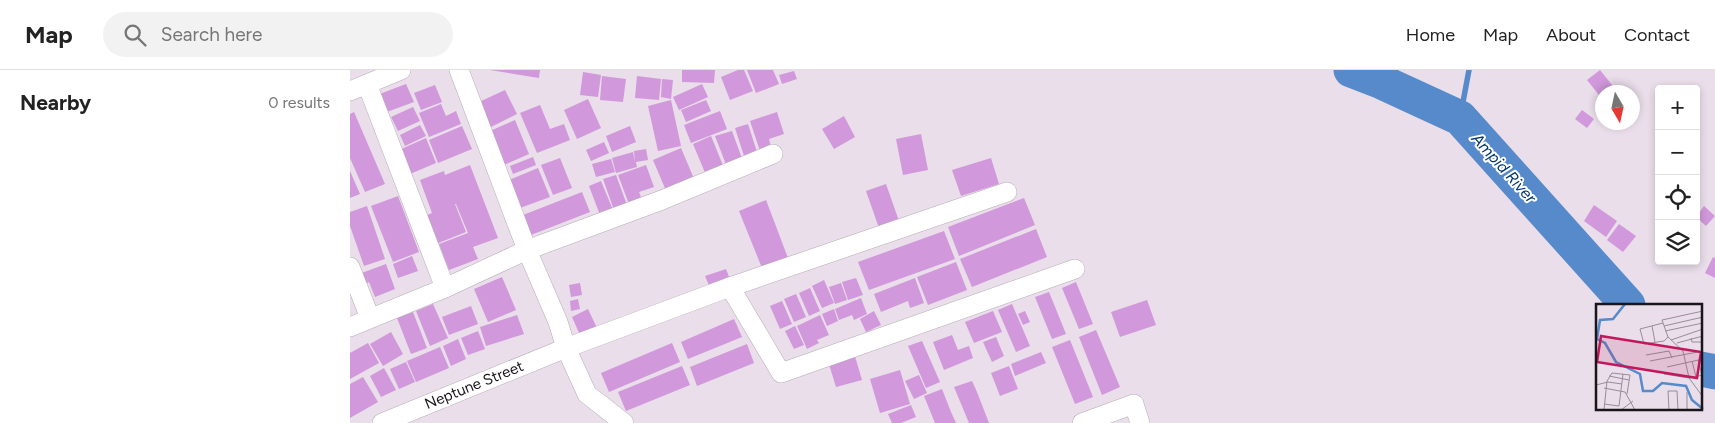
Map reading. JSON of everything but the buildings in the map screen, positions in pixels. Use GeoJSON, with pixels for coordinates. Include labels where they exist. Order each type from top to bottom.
{"type":"FeatureCollection","features":[{"type":"Feature","properties":{"kind":"street"},"geometry":{"type":"LineString","coordinates":[[401,70],[359,88],[445,288]]}},
{"type":"Feature","properties":{"kind":"street"},"geometry":{"type":"LineString","coordinates":[[459,70],[527,250],[558,322],[566,348],[587,394],[624,423]]}},
{"type":"Feature","properties":{"kind":"street"},"geometry":{"type":"LineString","coordinates":[[350,327],[445,288],[527,250],[662,200],[773,154]]}},
{"type":"Feature","properties":{"kind":"street","name":"Neptune Street"},"geometry":{"type":"LineString","coordinates":[[382,423],[566,348],[730,287],[1007,192]]}},
{"type":"Feature","properties":{"kind":"street"},"geometry":{"type":"LineString","coordinates":[[350,267],[370,318]]}},
{"type":"Feature","properties":{"kind":"street"},"geometry":{"type":"LineString","coordinates":[[730,287],[781,373],[1075,269]]}},
{"type":"Feature","properties":{"kind":"street"},"geometry":{"type":"LineString","coordinates":[[1082,423],[1134,404],[1140,423]]}},
{"type":"Feature","properties":{"kind":"waterway","name":"Ampid River"},"geometry":{"type":"LineString","coordinates":[[1351,70],[1382,82],[1460,118],[1627,304]]}},
{"type":"Feature","properties":{"kind":"waterway"},"geometry":{"type":"LineString","coordinates":[[1460,118],[1469,70]]}},
{"type":"Feature","properties":{"kind":"waterway","name":"Ampid River"},"geometry":{"type":"LineString","coordinates":[[1702,369],[1715,372]]}}]}
